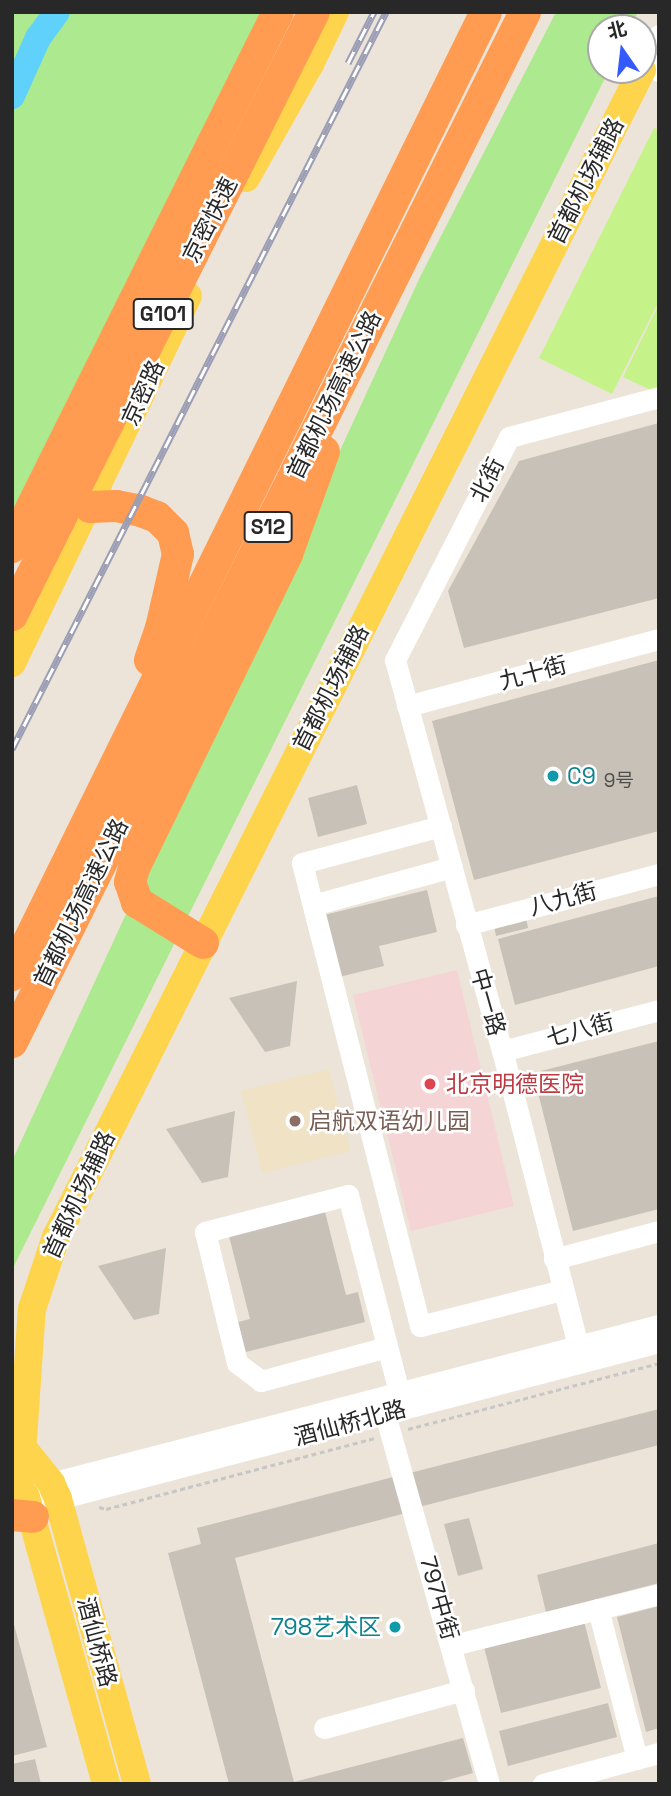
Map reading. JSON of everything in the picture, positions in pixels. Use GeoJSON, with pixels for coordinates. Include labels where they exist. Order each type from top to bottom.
{"type":"FeatureCollection","features":[{"type":"Feature","properties":{"kind":"highway","name":"京密快速"},"geometry":{"type":"LineString","coordinates":[[12,547],[278,12]]}},
{"type":"Feature","properties":{"kind":"highway","name":"首都机场高速公路"},"geometry":{"type":"LineString","coordinates":[[12,975],[486,12]]}},
{"type":"Feature","properties":{"kind":"highway","name":"首都机场高速公路"},"geometry":{"type":"LineString","coordinates":[[12,1042],[525,12]]}},
{"type":"Feature","properties":{"kind":"highway","name":"京密快速"},"geometry":{"type":"LineString","coordinates":[[12,615],[319,13]]}},
{"type":"Feature","properties":{"kind":"highway"},"geometry":{"type":"LineString","coordinates":[[203,943],[137,902],[130,881],[287,554],[323,459],[335,392]]}},
{"type":"Feature","properties":{"kind":"highway"},"geometry":{"type":"LineString","coordinates":[[90,507],[116,506],[157,517],[173,533],[178,554],[161,628],[110,779]]}},
{"type":"Feature","properties":{"kind":"main road","name":"G101"},"geometry":{"type":"LineString","coordinates":[[12,518],[269,12]]}},
{"type":"Feature","properties":{"kind":"main road","name":"京密路"},"geometry":{"type":"LineString","coordinates":[[12,663],[90,507],[228,212],[310,64],[319,13]]}},
{"type":"Feature","properties":{"kind":"main road","name":"首都机场辅路"},"geometry":{"type":"LineString","coordinates":[[32,1309],[56,1237],[639,84]]}},
{"type":"Feature","properties":{"kind":"main road"},"geometry":{"type":"LineString","coordinates":[[12,1334],[32,1309]]}},
{"type":"Feature","properties":{"kind":"main road"},"geometry":{"type":"LineString","coordinates":[[32,1309],[16,1481],[39,1504]]}},
{"type":"Feature","properties":{"kind":"main road"},"geometry":{"type":"LineString","coordinates":[[18,1445],[39,1504]]}},
{"type":"Feature","properties":{"kind":"main road","name":"酒仙桥路"},"geometry":{"type":"LineString","coordinates":[[39,1504],[106,1784]]}},
{"type":"Feature","properties":{"kind":"main road","name":"酒仙桥路"},"geometry":{"type":"LineString","coordinates":[[39,1504],[137,1784]]}},
{"type":"Feature","properties":{"kind":"street","name":"北街"},"geometry":{"type":"LineString","coordinates":[[395,660],[509,438],[659,397]]}},
{"type":"Feature","properties":{"kind":"street","name":"九十街"},"geometry":{"type":"LineString","coordinates":[[407,706],[659,639]]}},
{"type":"Feature","properties":{"kind":"street","name":"中一路"},"geometry":{"type":"LineString","coordinates":[[395,660],[502,1051],[578,1346]]}},
{"type":"Feature","properties":{"kind":"street"},"geometry":{"type":"LineString","coordinates":[[441,825],[302,863],[419,1326],[562,1290]]}},
{"type":"Feature","properties":{"kind":"street"},"geometry":{"type":"LineString","coordinates":[[313,905],[452,867]]}},
{"type":"Feature","properties":{"kind":"street","name":"八九街"},"geometry":{"type":"LineString","coordinates":[[466,925],[659,874]]}},
{"type":"Feature","properties":{"kind":"street","name":"七八街"},"geometry":{"type":"LineString","coordinates":[[502,1051],[659,1010]]}},
{"type":"Feature","properties":{"kind":"street"},"geometry":{"type":"LineString","coordinates":[[387,1347],[261,1381],[237,1363],[205,1232],[348,1195],[399,1392]]}},
{"type":"Feature","properties":{"kind":"street"},"geometry":{"type":"LineString","coordinates":[[554,1259],[659,1231]]}},
{"type":"Feature","properties":{"kind":"street","name":"酒仙桥北路"},"geometry":{"type":"LineString","coordinates":[[39,1504],[399,1392],[659,1325]]}},
{"type":"Feature","properties":{"kind":"street","name":"酒仙桥北路"},"geometry":{"type":"LineString","coordinates":[[39,1504],[388,1424],[659,1342]]}},
{"type":"Feature","properties":{"kind":"street","name":"797中街"},"geometry":{"type":"LineString","coordinates":[[388,1424],[453,1646],[489,1784]]}},
{"type":"Feature","properties":{"kind":"street"},"geometry":{"type":"LineString","coordinates":[[453,1646],[659,1594]]}},
{"type":"Feature","properties":{"kind":"street"},"geometry":{"type":"LineString","coordinates":[[598,1609],[637,1759]]}},
{"type":"Feature","properties":{"kind":"street"},"geometry":{"type":"LineString","coordinates":[[324,1728],[464,1690]]}},
{"type":"Feature","properties":{"kind":"street"},"geometry":{"type":"LineString","coordinates":[[543,1784],[659,1753]]}},
{"type":"Feature","properties":{"kind":"path"},"geometry":{"type":"LineString","coordinates":[[94,1506],[106,1508],[388,1424],[659,1363]]}},
{"type":"Feature","properties":{"kind":"shaded area","name":"北京明德医院"},"geometry":{"type":"Polygon","coordinates":[[[457,970],[514,1206],[411,1231],[353,995],[457,970]]]}},
{"type":"Feature","properties":{"kind":"shaded area","name":"启航双语幼儿园"},"geometry":{"type":"Polygon","coordinates":[[[329,1069],[350,1151],[262,1173],[241,1091],[329,1069]]]}},
{"type":"Feature","properties":{"kind":"green space"},"geometry":{"type":"Polygon","coordinates":[[[12,12],[267,12],[12,523],[12,12]]]}},
{"type":"Feature","properties":{"kind":"green space"},"geometry":{"type":"Polygon","coordinates":[[[556,12],[638,12],[587,14],[587,84],[602,84],[12,1270],[12,1161],[421,275],[556,12]]]}},
{"type":"Feature","properties":{"kind":"green space"},"geometry":{"type":"Polygon","coordinates":[[[654,128],[659,130],[659,301],[612,394],[539,358],[654,128]]]}},
{"type":"Feature","properties":{"kind":"green space"},"geometry":{"type":"Polygon","coordinates":[[[659,304],[659,389],[657,393],[623,377],[659,304]]]}},
{"type":"Feature","properties":{"kind":"building"},"geometry":{"type":"Polygon","coordinates":[[[659,423],[659,598],[464,648],[448,591],[519,461],[659,423]]]}},
{"type":"Feature","properties":{"kind":"building","name":"C9"},"geometry":{"type":"Polygon","coordinates":[[[659,660],[659,831],[474,880],[432,721],[659,660]]]}},
{"type":"Feature","properties":{"kind":"building"},"geometry":{"type":"Polygon","coordinates":[[[357,785],[367,824],[318,837],[308,798],[357,785]]]}},
{"type":"Feature","properties":{"kind":"building"},"geometry":{"type":"Polygon","coordinates":[[[427,890],[437,932],[379,946],[384,966],[339,977],[324,915],[427,890]]]}},
{"type":"Feature","properties":{"kind":"building"},"geometry":{"type":"Polygon","coordinates":[[[659,896],[659,966],[515,1005],[498,939],[659,896]]]}},
{"type":"Feature","properties":{"kind":"building"},"geometry":{"type":"Polygon","coordinates":[[[525,913],[528,928],[496,936],[493,921],[525,913]]]}},
{"type":"Feature","properties":{"kind":"building"},"geometry":{"type":"Polygon","coordinates":[[[297,981],[290,1046],[265,1052],[229,998],[297,981]]]}},
{"type":"Feature","properties":{"kind":"building"},"geometry":{"type":"Polygon","coordinates":[[[659,1041],[659,1209],[573,1231],[533,1073],[659,1041]]]}},
{"type":"Feature","properties":{"kind":"building"},"geometry":{"type":"Polygon","coordinates":[[[235,1111],[228,1177],[202,1183],[166,1129],[235,1111]]]}},
{"type":"Feature","properties":{"kind":"building"},"geometry":{"type":"Polygon","coordinates":[[[324,1208],[346,1295],[358,1292],[365,1322],[246,1352],[238,1322],[250,1319],[228,1232],[324,1208]]]}},
{"type":"Feature","properties":{"kind":"building"},"geometry":{"type":"Polygon","coordinates":[[[166,1248],[159,1314],[134,1320],[98,1266],[166,1248]]]}},
{"type":"Feature","properties":{"kind":"building"},"geometry":{"type":"Polygon","coordinates":[[[659,1409],[659,1445],[419,1507],[410,1473],[659,1409]]]}},
{"type":"Feature","properties":{"kind":"building"},"geometry":{"type":"Polygon","coordinates":[[[397,1476],[406,1513],[235,1558],[294,1782],[463,1738],[473,1773],[433,1784],[229,1784],[168,1553],[201,1544],[197,1528],[397,1476]]]}},
{"type":"Feature","properties":{"kind":"building"},"geometry":{"type":"Polygon","coordinates":[[[469,1518],[483,1569],[458,1576],[444,1524],[469,1518]]]}},
{"type":"Feature","properties":{"kind":"building"},"geometry":{"type":"Polygon","coordinates":[[[659,1543],[659,1583],[546,1612],[537,1575],[659,1543]]]}},
{"type":"Feature","properties":{"kind":"building"},"geometry":{"type":"Polygon","coordinates":[[[659,1606],[659,1728],[646,1732],[617,1617],[659,1606]]]}},
{"type":"Feature","properties":{"kind":"building"},"geometry":{"type":"Polygon","coordinates":[[[12,1617],[47,1747],[12,1756],[12,1617]]]}},
{"type":"Feature","properties":{"kind":"building"},"geometry":{"type":"Polygon","coordinates":[[[584,1621],[601,1688],[501,1713],[484,1647],[584,1621]]]}},
{"type":"Feature","properties":{"kind":"building"},"geometry":{"type":"Polygon","coordinates":[[[608,1703],[617,1737],[508,1766],[499,1731],[608,1703]]]}},
{"type":"Feature","properties":{"kind":"building"},"geometry":{"type":"Polygon","coordinates":[[[35,1759],[41,1784],[12,1784],[12,1764],[35,1759]]]}},
{"type":"Feature","properties":{"kind":"waterway"},"geometry":{"type":"LineString","coordinates":[[12,96],[38,38],[57,12]]}},
{"type":"Feature","properties":{"kind":"railway"},"geometry":{"type":"LineString","coordinates":[[348,63],[374,12]]}},
{"type":"Feature","properties":{"kind":"railway"},"geometry":{"type":"LineString","coordinates":[[12,749],[386,12]]}},
{"type":"Feature","properties":{"kind":"place","name":"C9"},"geometry":{"type":"Point","coordinates":[553,776]}},
{"type":"Feature","properties":{"kind":"place","name":"北京明德医院"},"geometry":{"type":"Point","coordinates":[430,1084]}},
{"type":"Feature","properties":{"kind":"place","name":"启航双语幼儿园"},"geometry":{"type":"Point","coordinates":[295,1121]}},
{"type":"Feature","properties":{"kind":"place","name":"798艺术区"},"geometry":{"type":"Point","coordinates":[395,1627]}}]}
